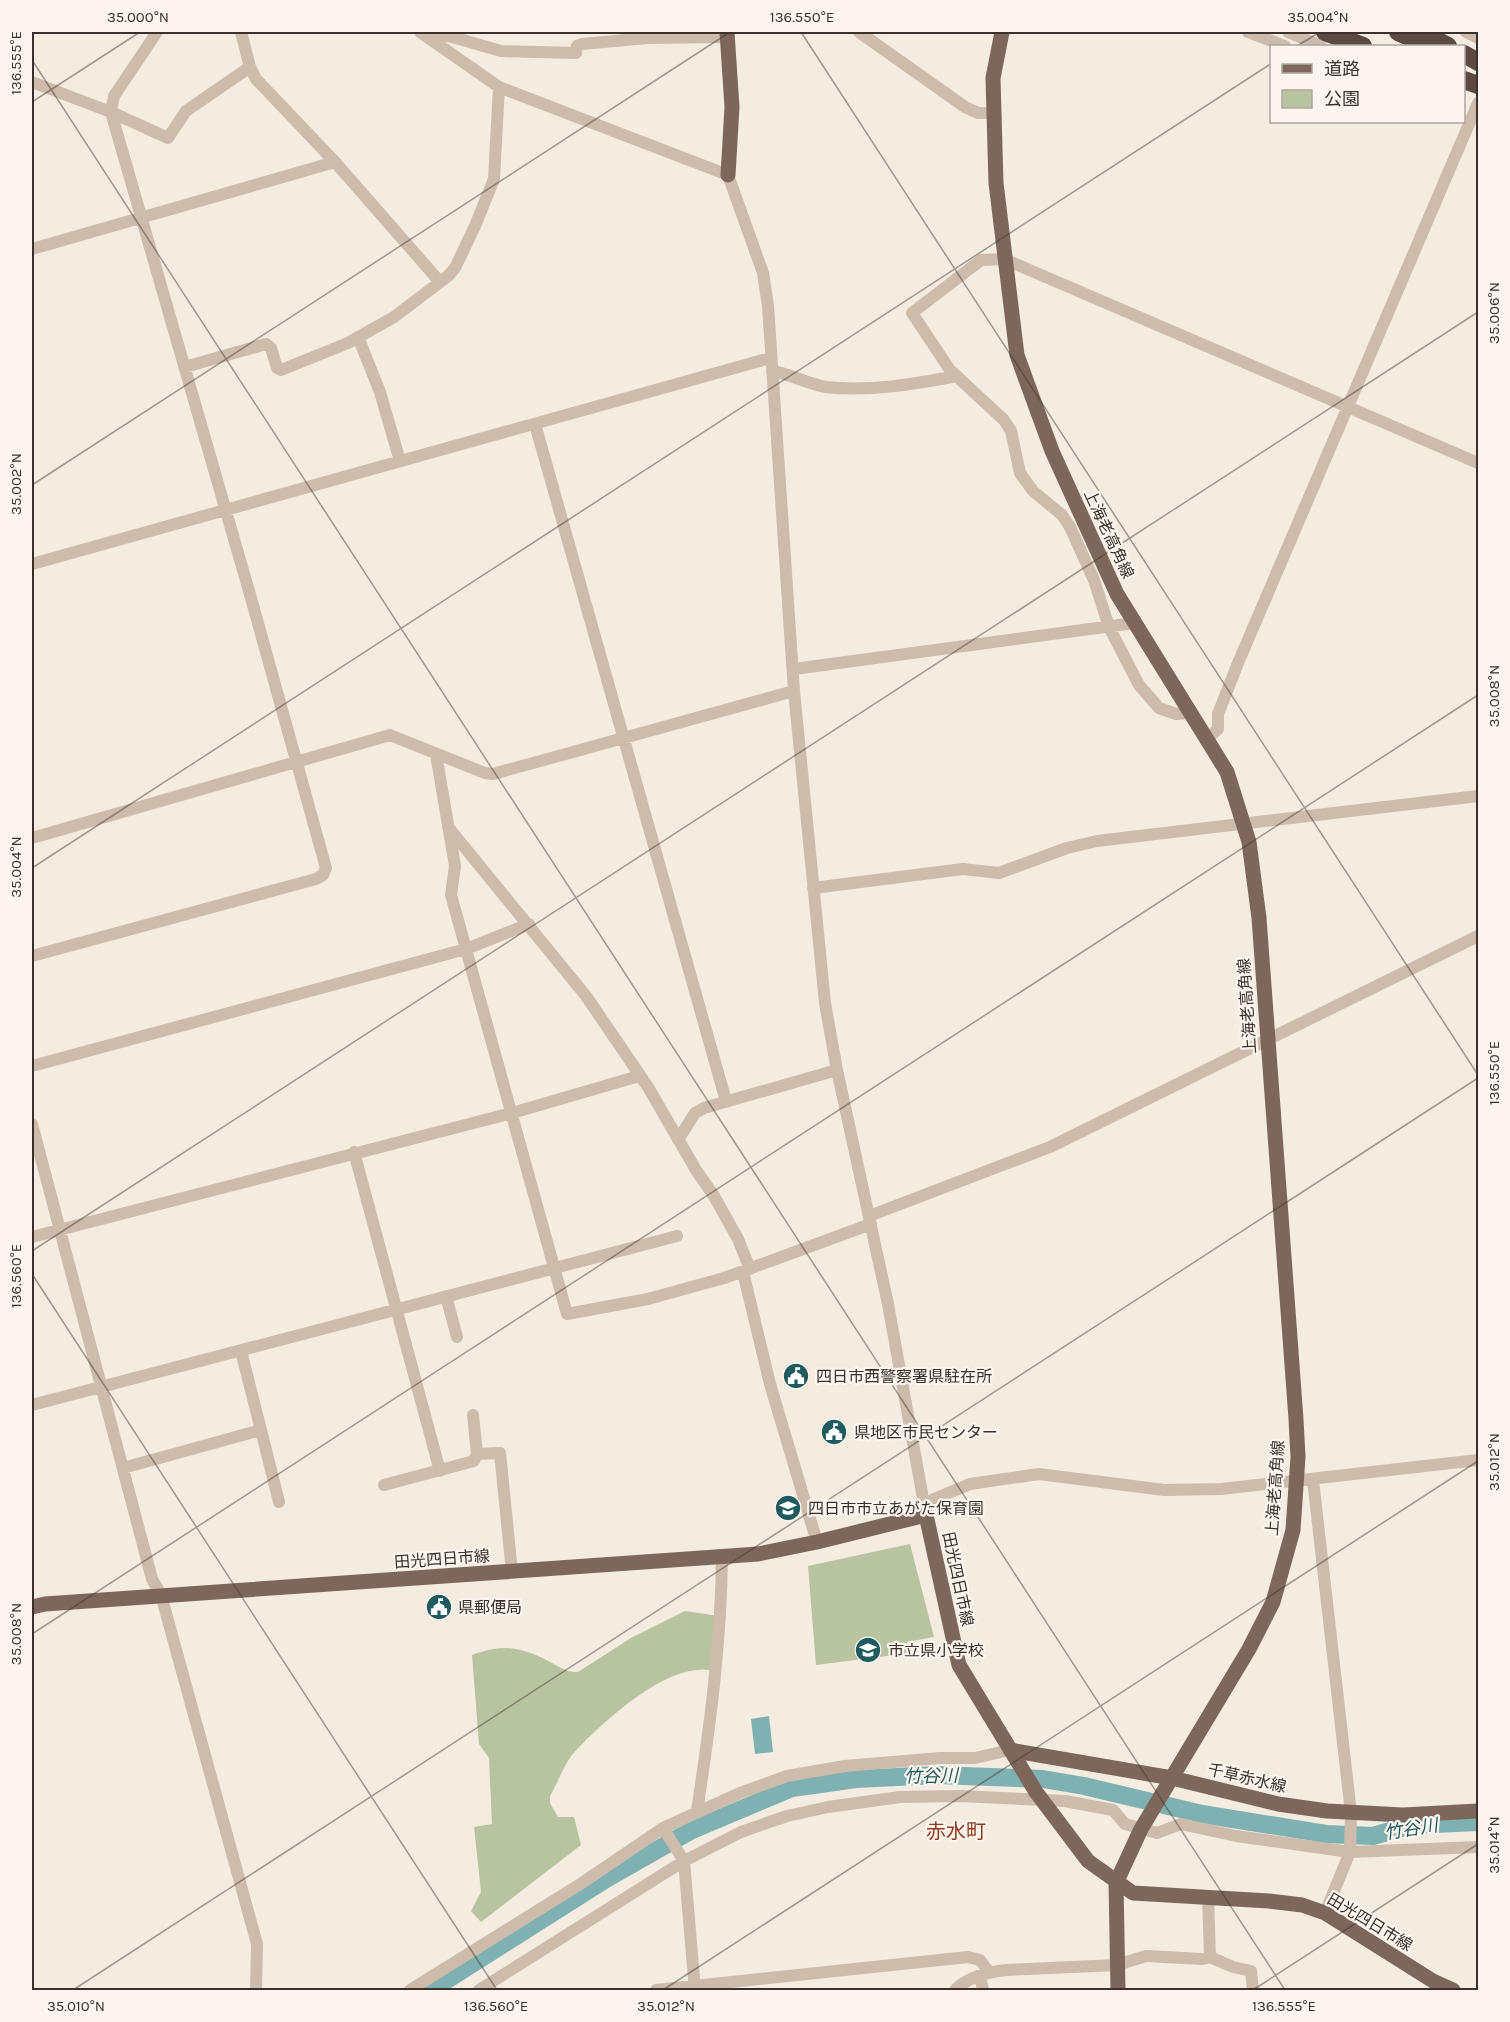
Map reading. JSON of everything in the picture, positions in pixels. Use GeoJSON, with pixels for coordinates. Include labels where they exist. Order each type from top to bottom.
{"type":"FeatureCollection","features":[{"type":"Feature","properties":{"kind":"highway"},"geometry":{"type":"LineString","coordinates":[[1325,32],[1360,45]]}},
{"type":"Feature","properties":{"kind":"highway"},"geometry":{"type":"LineString","coordinates":[[1398,32],[1427,45]]}},
{"type":"Feature","properties":{"kind":"highway"},"geometry":{"type":"LineString","coordinates":[[1420,32],[1446,45]]}},
{"type":"Feature","properties":{"kind":"highway"},"geometry":{"type":"LineString","coordinates":[[1465,55],[1479,62]]}},
{"type":"Feature","properties":{"kind":"highway"},"geometry":{"type":"LineString","coordinates":[[1465,63],[1479,70]]}},
{"type":"Feature","properties":{"kind":"main road","name":"上海老高角線"},"geometry":{"type":"LineString","coordinates":[[1002,32],[993,78],[994,113],[1004,259],[1017,355],[1085,527],[1117,594],[1227,772],[1245,825],[1255,875],[1295,1396],[1297,1482],[1293,1530],[1273,1602],[1249,1649],[1142,1828],[1116,1883],[1118,1990]]}},
{"type":"Feature","properties":{"kind":"main road"},"geometry":{"type":"LineString","coordinates":[[727,34],[732,107],[728,175]]}},
{"type":"Feature","properties":{"kind":"main road","name":"田光四日市線"},"geometry":{"type":"LineString","coordinates":[[32,1607],[161,1594],[758,1554],[817,1542],[925,1511],[959,1665],[1012,1754],[1079,1853],[1116,1883],[1133,1893],[1302,1905],[1325,1913],[1433,1986],[1453,1990]]}},
{"type":"Feature","properties":{"kind":"main road","name":"千草赤水線"},"geometry":{"type":"LineString","coordinates":[[1012,1754],[1351,1817],[1479,1811]]}},
{"type":"Feature","properties":{"kind":"street"},"geometry":{"type":"LineString","coordinates":[[32,956],[323,875],[326,868],[111,112],[114,96],[157,32]]}},
{"type":"Feature","properties":{"kind":"street"},"geometry":{"type":"LineString","coordinates":[[241,32],[250,67],[266,91],[335,162],[440,282]]}},
{"type":"Feature","properties":{"kind":"street"},"geometry":{"type":"LineString","coordinates":[[859,32],[965,107],[978,113],[994,113]]}},
{"type":"Feature","properties":{"kind":"street"},"geometry":{"type":"LineString","coordinates":[[1248,32],[1282,45]]}},
{"type":"Feature","properties":{"kind":"street"},"geometry":{"type":"LineString","coordinates":[[1287,32],[1319,45]]}},
{"type":"Feature","properties":{"kind":"street"},"geometry":{"type":"LineString","coordinates":[[1466,32],[1479,38]]}},
{"type":"Feature","properties":{"kind":"street"},"geometry":{"type":"LineString","coordinates":[[425,35],[449,36],[501,51],[576,53],[577,46],[582,44],[727,34]]}},
{"type":"Feature","properties":{"kind":"street"},"geometry":{"type":"LineString","coordinates":[[425,35],[500,87],[728,175],[763,273],[768,306],[794,691],[825,1003],[837,1070],[888,1304],[925,1511]]}},
{"type":"Feature","properties":{"kind":"street"},"geometry":{"type":"LineString","coordinates":[[32,82],[111,112],[168,138],[186,111],[250,67]]}},
{"type":"Feature","properties":{"kind":"street"},"geometry":{"type":"LineString","coordinates":[[185,367],[266,344],[271,348],[277,368],[281,370],[312,359],[358,337],[394,317],[440,282],[454,268],[475,226],[494,179],[500,87]]}},
{"type":"Feature","properties":{"kind":"street"},"geometry":{"type":"LineString","coordinates":[[1207,739],[1218,729],[1218,714],[1238,663],[1478,104]]}},
{"type":"Feature","properties":{"kind":"street"},"geometry":{"type":"LineString","coordinates":[[32,249],[335,162]]}},
{"type":"Feature","properties":{"kind":"street"},"geometry":{"type":"LineString","coordinates":[[1190,713],[1176,714],[1160,708],[1148,696],[1127,665],[1109,627],[1094,580],[1070,527],[1062,515],[1033,491],[1020,473],[1011,431],[1004,420],[950,370],[912,313],[981,260],[1004,259],[1479,463]]}},
{"type":"Feature","properties":{"kind":"street"},"geometry":{"type":"LineString","coordinates":[[358,337],[380,392],[400,461]]}},
{"type":"Feature","properties":{"kind":"street"},"geometry":{"type":"LineString","coordinates":[[32,564],[770,358]]}},
{"type":"Feature","properties":{"kind":"street"},"geometry":{"type":"LineString","coordinates":[[772,371],[824,387],[861,389],[917,384],[957,376]]}},
{"type":"Feature","properties":{"kind":"street"},"geometry":{"type":"LineString","coordinates":[[535,423],[726,1101]]}},
{"type":"Feature","properties":{"kind":"street"},"geometry":{"type":"LineString","coordinates":[[794,669],[1134,623]]}},
{"type":"Feature","properties":{"kind":"street"},"geometry":{"type":"LineString","coordinates":[[32,838],[390,735],[494,774],[794,691]]}},
{"type":"Feature","properties":{"kind":"street"},"geometry":{"type":"LineString","coordinates":[[436,754],[454,866],[451,895],[567,1314],[648,1299],[747,1271],[1050,1146],[1479,936]]}},
{"type":"Feature","properties":{"kind":"street"},"geometry":{"type":"LineString","coordinates":[[813,888],[963,869],[999,873],[1067,848],[1097,841],[1479,796]]}},
{"type":"Feature","properties":{"kind":"street"},"geometry":{"type":"LineString","coordinates":[[447,826],[586,996],[639,1076],[714,1196],[738,1239],[747,1271],[770,1384],[817,1542]]}},
{"type":"Feature","properties":{"kind":"street"},"geometry":{"type":"LineString","coordinates":[[32,1066],[466,949],[529,924]]}},
{"type":"Feature","properties":{"kind":"street"},"geometry":{"type":"LineString","coordinates":[[678,1140],[695,1113],[726,1101],[837,1070]]}},
{"type":"Feature","properties":{"kind":"street"},"geometry":{"type":"LineString","coordinates":[[32,1237],[512,1113],[639,1076]]}},
{"type":"Feature","properties":{"kind":"street"},"geometry":{"type":"LineString","coordinates":[[32,1124],[152,1579],[161,1594],[257,1944],[256,1990]]}},
{"type":"Feature","properties":{"kind":"street"},"geometry":{"type":"LineString","coordinates":[[354,1152],[440,1471]]}},
{"type":"Feature","properties":{"kind":"street"},"geometry":{"type":"LineString","coordinates":[[32,1405],[677,1236]]}},
{"type":"Feature","properties":{"kind":"street"},"geometry":{"type":"LineString","coordinates":[[446,1296],[457,1336]]}},
{"type":"Feature","properties":{"kind":"street"},"geometry":{"type":"LineString","coordinates":[[241,1351],[279,1502]]}},
{"type":"Feature","properties":{"kind":"street"},"geometry":{"type":"LineString","coordinates":[[384,1485],[474,1461],[477,1454],[473,1415]]}},
{"type":"Feature","properties":{"kind":"street"},"geometry":{"type":"LineString","coordinates":[[123,1468],[261,1430]]}},
{"type":"Feature","properties":{"kind":"street"},"geometry":{"type":"LineString","coordinates":[[477,1454],[500,1453],[512,1572]]}},
{"type":"Feature","properties":{"kind":"street"},"geometry":{"type":"LineString","coordinates":[[925,1511],[934,1499],[970,1484],[1039,1474],[1164,1490],[1221,1490],[1479,1460]]}},
{"type":"Feature","properties":{"kind":"street"},"geometry":{"type":"LineString","coordinates":[[1313,1480],[1351,1817],[1350,1852],[1325,1913]]}},
{"type":"Feature","properties":{"kind":"street"},"geometry":{"type":"LineString","coordinates":[[698,1811],[714,1703],[722,1611],[722,1557]]}},
{"type":"Feature","properties":{"kind":"street"},"geometry":{"type":"LineString","coordinates":[[410,1990],[582,1884],[664,1830],[698,1811],[787,1776],[845,1766],[1012,1754]]}},
{"type":"Feature","properties":{"kind":"street"},"geometry":{"type":"LineString","coordinates":[[479,1990],[684,1861],[741,1832],[787,1816],[828,1807],[900,1797],[1039,1796],[1113,1810],[1125,1824],[1157,1833],[1181,1824],[1236,1836],[1350,1852],[1479,1847]]}},
{"type":"Feature","properties":{"kind":"street"},"geometry":{"type":"LineString","coordinates":[[664,1830],[684,1861],[695,1988]]}},
{"type":"Feature","properties":{"kind":"street"},"geometry":{"type":"LineString","coordinates":[[1208,1897],[1210,1957]]}},
{"type":"Feature","properties":{"kind":"street"},"geometry":{"type":"LineString","coordinates":[[955,1990],[965,1982],[984,1974],[1061,1966],[1117,1965],[1146,1956],[1202,1959],[1210,1957],[1233,1967],[1251,1971],[1252,1990]]}},
{"type":"Feature","properties":{"kind":"street"},"geometry":{"type":"LineString","coordinates":[[656,1990],[695,1988],[968,1957],[980,1960],[984,1974],[983,1990]]}},
{"type":"Feature","properties":{"kind":"green space"},"geometry":{"type":"Polygon","coordinates":[[[910,1544],[934,1637],[907,1642],[911,1653],[816,1665],[808,1566],[910,1544]]]}},
{"type":"Feature","properties":{"kind":"green space"},"geometry":{"type":"Polygon","coordinates":[[[685,1611],[719,1616],[710,1670],[693,1670],[655,1685],[617,1712],[572,1755],[550,1796],[550,1803],[558,1817],[574,1817],[581,1845],[481,1922],[471,1911],[481,1892],[474,1827],[492,1824],[489,1758],[479,1744],[472,1655],[492,1649],[510,1648],[528,1652],[566,1670],[578,1672],[631,1638],[685,1611]]]}},
{"type":"Feature","properties":{"kind":"water"},"geometry":{"type":"Polygon","coordinates":[[[769,1716],[773,1752],[755,1754],[751,1719],[769,1716]]]}},
{"type":"Feature","properties":{"kind":"waterway","name":"竹谷川"},"geometry":{"type":"LineString","coordinates":[[431,1990],[606,1879],[692,1830],[792,1788],[856,1779],[937,1775],[1043,1779],[1084,1786],[1202,1814],[1326,1834],[1373,1836],[1411,1825],[1478,1822]]}},
{"type":"Feature","properties":{"kind":"place","name":"四日市西警察署県駐在所"},"geometry":{"type":"Point","coordinates":[796,1376]}},
{"type":"Feature","properties":{"kind":"place","name":"県地区市民センター"},"geometry":{"type":"Point","coordinates":[834,1432]}},
{"type":"Feature","properties":{"kind":"place","name":"四日市市立あがた保育園"},"geometry":{"type":"Point","coordinates":[788,1508]}},
{"type":"Feature","properties":{"kind":"place","name":"県郵便局"},"geometry":{"type":"Point","coordinates":[439,1607]}},
{"type":"Feature","properties":{"kind":"place","name":"市立県小学校"},"geometry":{"type":"Point","coordinates":[868,1650]}},
{"type":"Feature","properties":{"kind":"district","name":"赤水町"},"geometry":{"type":"Point","coordinates":[956,1831]}}]}
